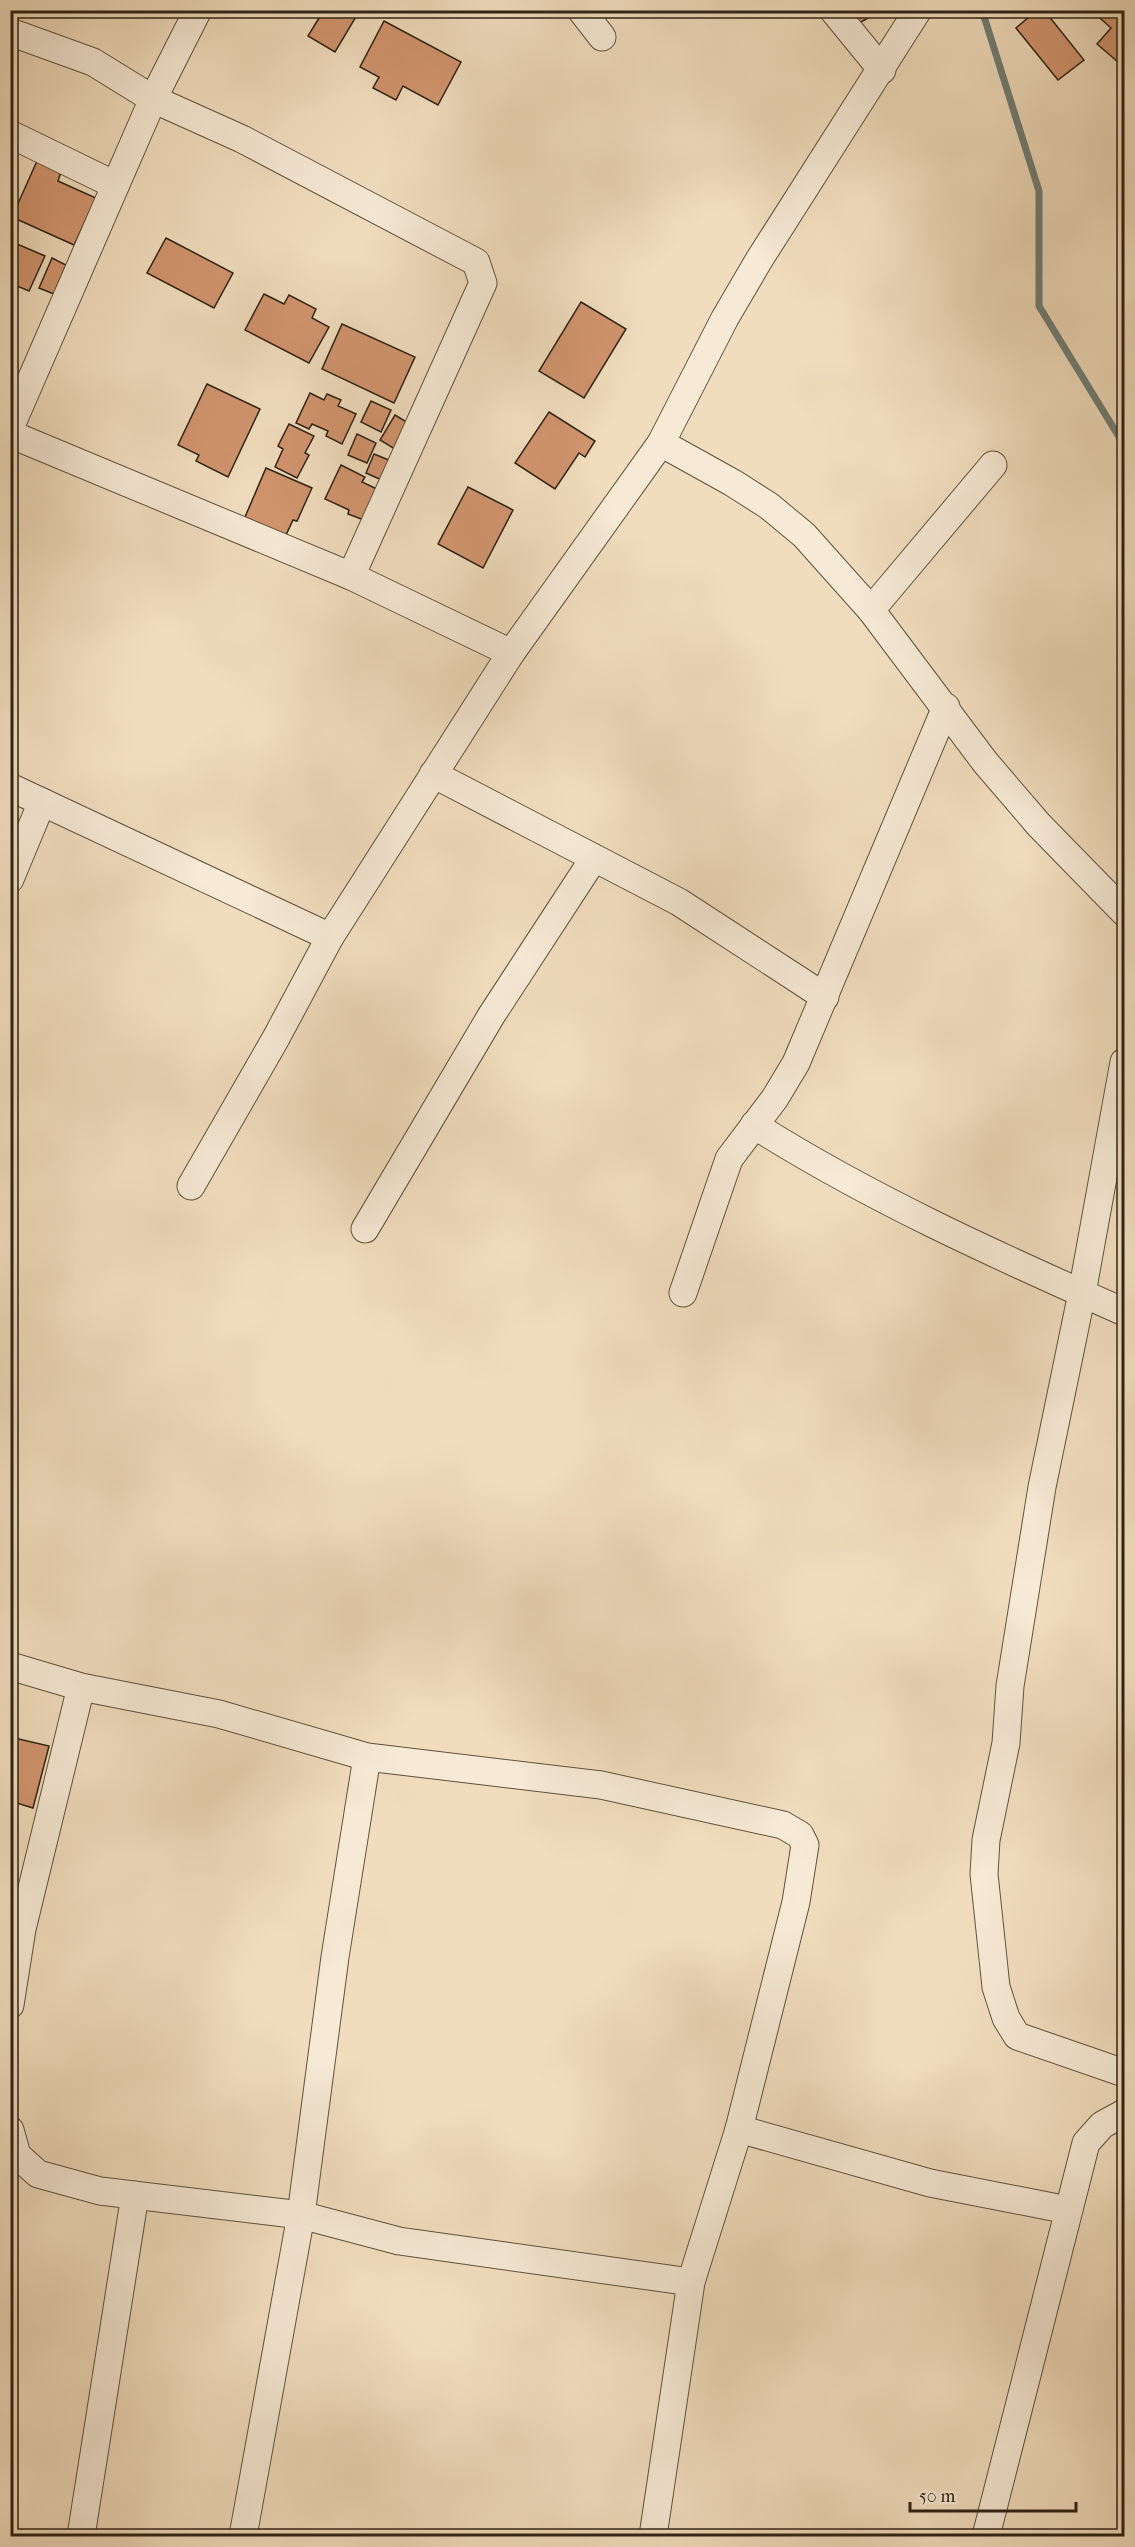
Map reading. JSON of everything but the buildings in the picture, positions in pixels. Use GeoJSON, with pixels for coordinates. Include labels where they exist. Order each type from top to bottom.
{"type":"FeatureCollection","features":[{"type":"Feature","properties":{"kind":"street"},"geometry":{"type":"LineString","coordinates":[[10,428],[153,99],[198,10]]}},
{"type":"Feature","properties":{"kind":"street"},"geometry":{"type":"LineString","coordinates":[[581,10],[602,37]]}},
{"type":"Feature","properties":{"kind":"street"},"geometry":{"type":"LineString","coordinates":[[833,10],[882,70]]}},
{"type":"Feature","properties":{"kind":"street"},"geometry":{"type":"LineString","coordinates":[[191,1186],[276,1038],[330,937],[511,653],[661,443],[725,318],[759,260],[803,188],[882,70],[918,10]]}},
{"type":"Feature","properties":{"kind":"street"},"geometry":{"type":"LineString","coordinates":[[10,32],[93,62],[153,99],[242,139],[465,254],[476,262],[483,283],[351,576]]}},
{"type":"Feature","properties":{"kind":"street"},"geometry":{"type":"LineString","coordinates":[[10,134],[115,185]]}},
{"type":"Feature","properties":{"kind":"street"},"geometry":{"type":"LineString","coordinates":[[10,434],[351,576],[511,653]]}},
{"type":"Feature","properties":{"kind":"street"},"geometry":{"type":"LineString","coordinates":[[661,443],[769,506],[804,535],[871,610],[946,706],[985,762],[1040,825],[1125,912]]}},
{"type":"Feature","properties":{"kind":"street"},"geometry":{"type":"LineString","coordinates":[[871,610],[993,465]]}},
{"type":"Feature","properties":{"kind":"street"},"geometry":{"type":"LineString","coordinates":[[683,1293],[729,1159],[796,1063],[867,891],[894,835],[946,706]]}},
{"type":"Feature","properties":{"kind":"street"},"geometry":{"type":"LineString","coordinates":[[433,774],[679,902],[825,997]]}},
{"type":"Feature","properties":{"kind":"street"},"geometry":{"type":"LineString","coordinates":[[10,788],[330,937]]}},
{"type":"Feature","properties":{"kind":"street"},"geometry":{"type":"LineString","coordinates":[[10,879],[42,802]]}},
{"type":"Feature","properties":{"kind":"street"},"geometry":{"type":"LineString","coordinates":[[365,1229],[491,1016],[594,858]]}},
{"type":"Feature","properties":{"kind":"street"},"geometry":{"type":"LineString","coordinates":[[1125,1062],[1082,1293],[1042,1487],[1010,1686],[1006,1743],[986,1840],[984,1874],[996,1987],[1006,2018],[1017,2036],[1125,2073]]}},
{"type":"Feature","properties":{"kind":"street"},"geometry":{"type":"LineString","coordinates":[[754,1125],[797,1152],[925,1220],[1125,1312]]}},
{"type":"Feature","properties":{"kind":"street"},"geometry":{"type":"LineString","coordinates":[[10,1666],[81,1687],[219,1714],[367,1757],[601,1785],[783,1825],[800,1835],[805,1845],[796,1902],[739,2129],[691,2282],[653,2536]]}},
{"type":"Feature","properties":{"kind":"street"},"geometry":{"type":"LineString","coordinates":[[10,2006],[22,1929],[81,1687]]}},
{"type":"Feature","properties":{"kind":"street"},"geometry":{"type":"LineString","coordinates":[[243,2536],[301,2215],[335,1957],[367,1757]]}},
{"type":"Feature","properties":{"kind":"street"},"geometry":{"type":"LineString","coordinates":[[986,2536],[1086,2143],[1102,2124],[1125,2113]]}},
{"type":"Feature","properties":{"kind":"street"},"geometry":{"type":"LineString","coordinates":[[739,2129],[930,2183],[1068,2210]]}},
{"type":"Feature","properties":{"kind":"street"},"geometry":{"type":"LineString","coordinates":[[10,2130],[16,2155],[38,2174],[100,2191],[301,2215],[399,2241],[691,2282]]}},
{"type":"Feature","properties":{"kind":"street"},"geometry":{"type":"LineString","coordinates":[[81,2536],[135,2195]]}},
{"type":"Feature","properties":{"kind":"waterway"},"geometry":{"type":"LineString","coordinates":[[982,10],[1039,191],[1039,306],[1124,445]]}}]}
